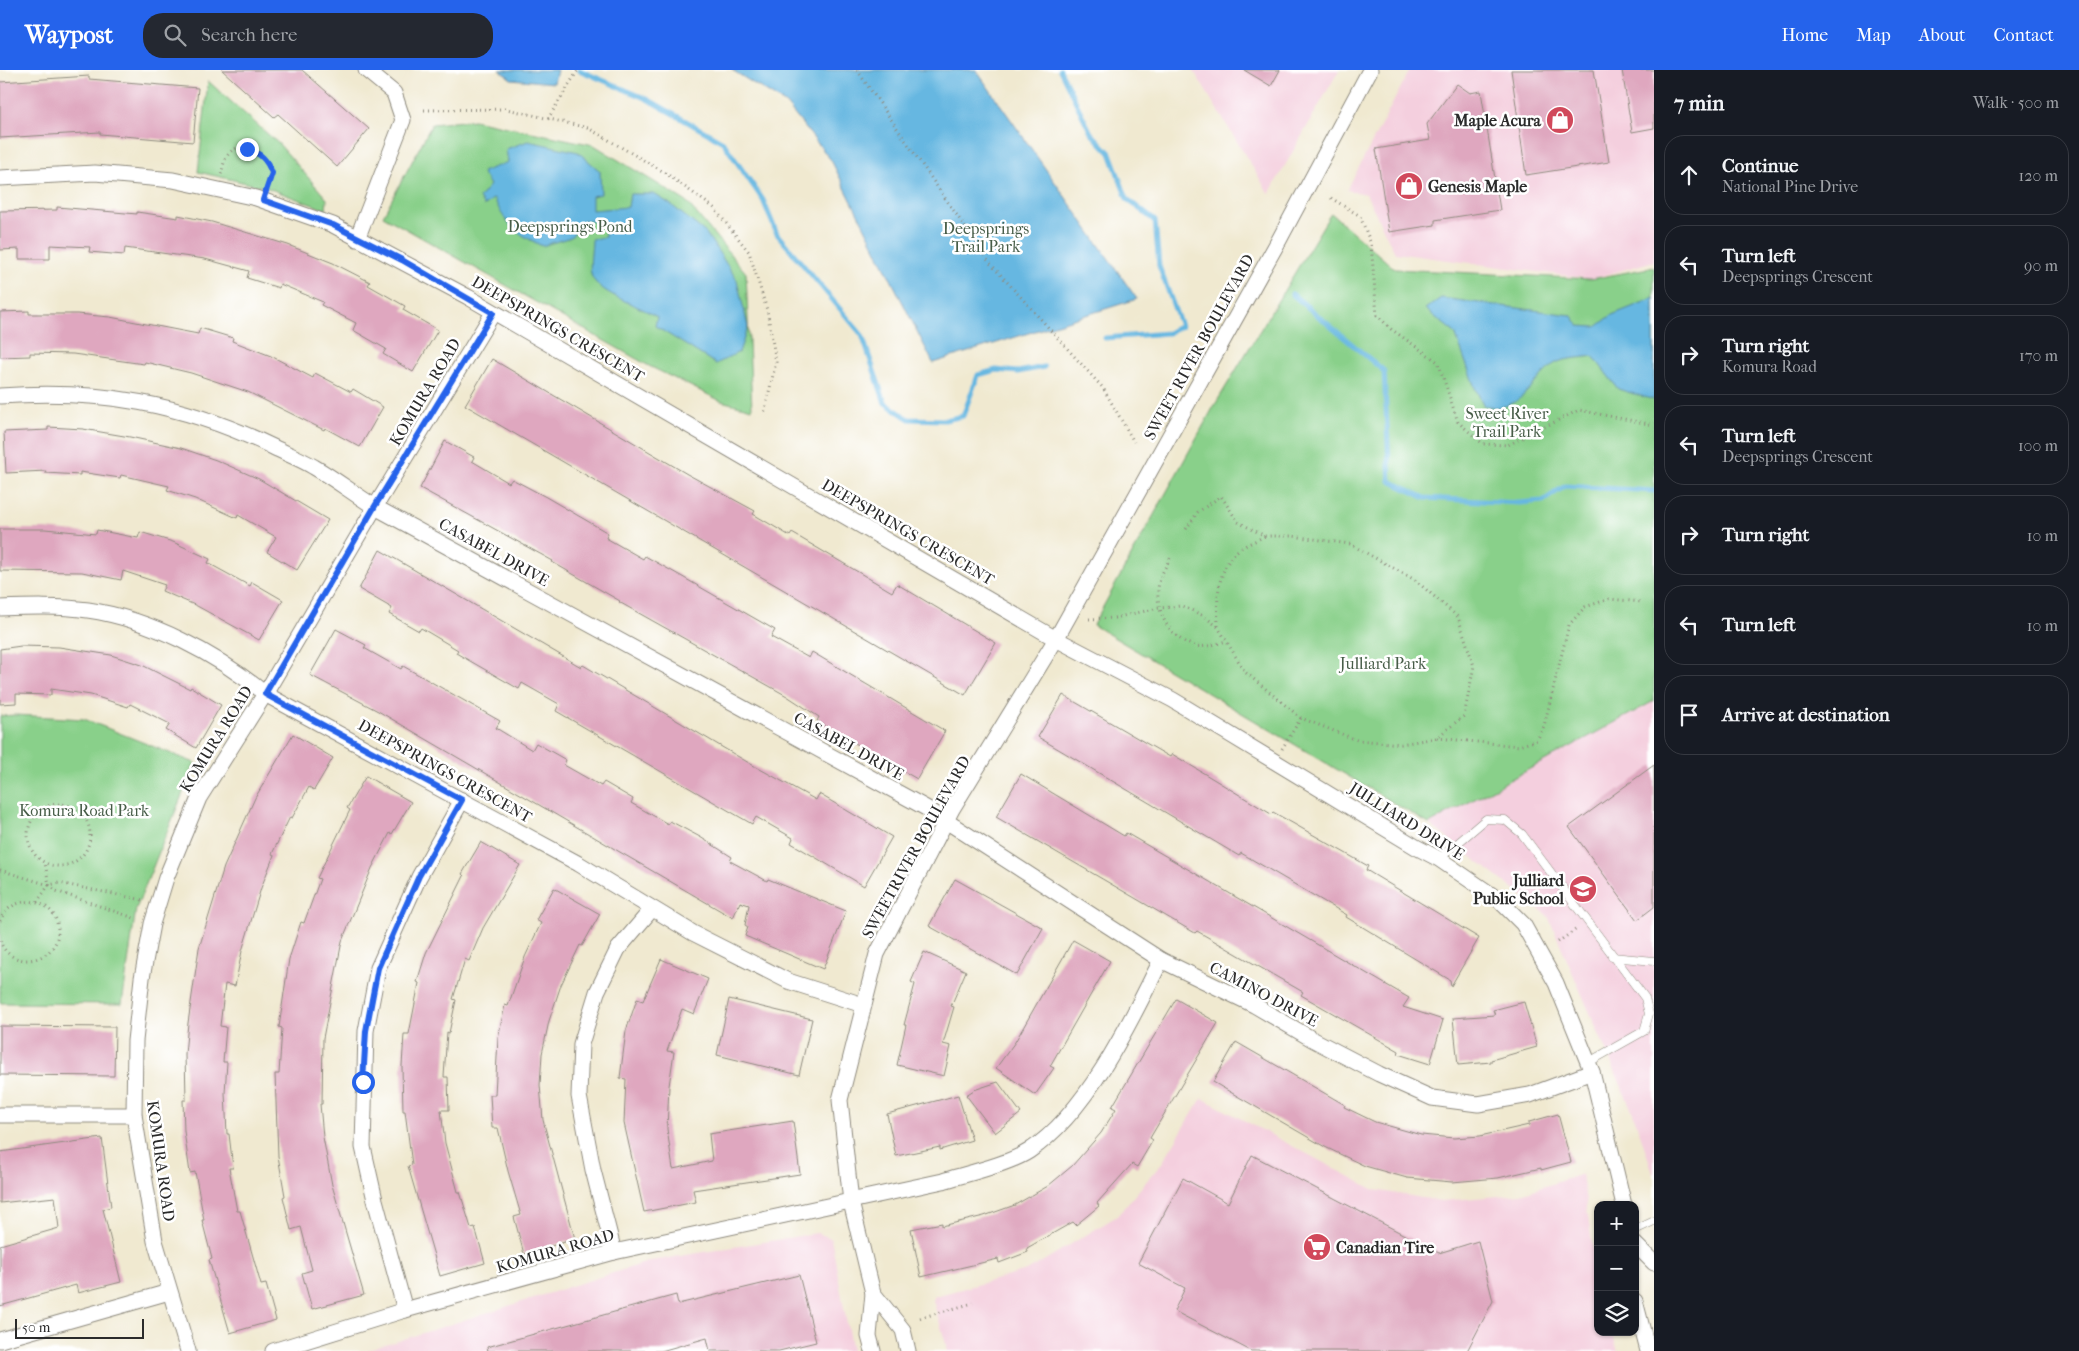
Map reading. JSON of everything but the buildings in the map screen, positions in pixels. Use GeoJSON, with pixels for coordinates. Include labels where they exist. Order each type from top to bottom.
{"type":"FeatureCollection","features":[{"type":"Feature","properties":{"kind":"street"},"geometry":{"type":"LineString","coordinates":[[357,239],[403,120],[394,93],[366,70]]}},
{"type":"Feature","properties":{"kind":"street","name":"SWEET RIVER BOULEVARD"},"geometry":{"type":"LineString","coordinates":[[1056,640],[1278,242],[1370,70]]}},
{"type":"Feature","properties":{"kind":"street","name":"DEEPSPRINGS CRESCENT"},"geometry":{"type":"LineString","coordinates":[[0,178],[95,173],[173,180],[263,200],[333,225],[357,239],[402,260],[839,511],[1056,640]]}},
{"type":"Feature","properties":{"kind":"street","name":"KOMURA ROAD"},"geometry":{"type":"LineString","coordinates":[[188,1351],[155,1241],[134,1115],[135,1041],[142,978],[152,924],[166,878],[199,798],[265,694],[375,506],[493,313]]}},
{"type":"Feature","properties":{"kind":"street","name":"CASABEL DRIVE"},"geometry":{"type":"LineString","coordinates":[[0,396],[66,393],[122,399],[181,410],[252,437],[313,466],[375,506],[947,819]]}},
{"type":"Feature","properties":{"kind":"street","name":"DEEPSPRINGS CRESCENT"},"geometry":{"type":"LineString","coordinates":[[0,608],[43,607],[88,610],[156,628],[230,668],[265,694],[579,864],[652,909],[788,981],[863,1005]]}},
{"type":"Feature","properties":{"kind":"street","name":"JULLIARD DRIVE"},"geometry":{"type":"LineString","coordinates":[[1056,640],[1173,700],[1416,848],[1439,859],[1500,900],[1523,924],[1556,983],[1590,1067],[1623,1201]]}},
{"type":"Feature","properties":{"kind":"street","name":"SWEETRIVER BOULEVARD"},"geometry":{"type":"LineString","coordinates":[[873,1351],[869,1336],[873,1293],[851,1202],[840,1100],[863,1005],[877,954],[947,819],[1056,640]]}},
{"type":"Feature","properties":{"kind":"street"},"geometry":{"type":"LineString","coordinates":[[404,1310],[363,1147],[366,1031],[378,968],[419,876],[462,800]]}},
{"type":"Feature","properties":{"kind":"street","name":"CAMINO DRIVE"},"geometry":{"type":"LineString","coordinates":[[947,819],[1161,960],[1254,1005],[1312,1040],[1432,1098],[1478,1104],[1530,1094],[1590,1067]]}},
{"type":"Feature","properties":{"kind":"street"},"geometry":{"type":"LineString","coordinates":[[614,1252],[593,1170],[579,1096],[580,1044],[597,992],[618,949],[652,909]]}},
{"type":"Feature","properties":{"kind":"street","name":"KOMURA ROAD"},"geometry":{"type":"LineString","coordinates":[[273,1351],[404,1310],[614,1252],[943,1181],[984,1169],[1028,1152],[1054,1129],[1086,1094],[1117,1046],[1161,960]]}},
{"type":"Feature","properties":{"kind":"street"},"geometry":{"type":"LineString","coordinates":[[0,1115],[134,1115]]}},
{"type":"Feature","properties":{"kind":"street"},"geometry":{"type":"LineString","coordinates":[[1637,1246],[1654,1263]]}},
{"type":"Feature","properties":{"kind":"street"},"geometry":{"type":"LineString","coordinates":[[0,1340],[169,1292]]}},
{"type":"Feature","properties":{"kind":"street","name":"SWEETRIVER BOULEVARD"},"geometry":{"type":"LineString","coordinates":[[873,1293],[903,1330],[908,1351]]}},
{"type":"Feature","properties":{"kind":"street"},"geometry":{"type":"LineString","coordinates":[[1639,1316],[1648,1351]]}},
{"type":"Feature","properties":{"kind":"lane"},"geometry":{"type":"LineString","coordinates":[[1439,859],[1486,819],[1505,820],[1522,834],[1612,957],[1645,998],[1649,1014],[1644,1031],[1590,1067]]}},
{"type":"Feature","properties":{"kind":"lane"},"geometry":{"type":"LineString","coordinates":[[1612,957],[1654,961]]}},
{"type":"Feature","properties":{"kind":"lane"},"geometry":{"type":"LineString","coordinates":[[1644,1031],[1654,1033]]}},
{"type":"Feature","properties":{"kind":"lane"},"geometry":{"type":"LineString","coordinates":[[1639,1228],[1654,1221]]}},
{"type":"Feature","properties":{"kind":"path"},"geometry":{"type":"LineString","coordinates":[[548,119],[578,70]]}},
{"type":"Feature","properties":{"kind":"path"},"geometry":{"type":"LineString","coordinates":[[857,70],[989,262],[1102,388],[1134,442]]}},
{"type":"Feature","properties":{"kind":"path"},"geometry":{"type":"LineString","coordinates":[[424,110],[507,109],[588,128],[664,172],[714,208],[749,252],[767,310],[776,362],[764,414]]}},
{"type":"Feature","properties":{"kind":"path"},"geometry":{"type":"LineString","coordinates":[[218,190],[226,158],[238,149],[247,149],[255,151],[264,158],[272,173],[263,200]]}},
{"type":"Feature","properties":{"kind":"path"},"geometry":{"type":"LineString","coordinates":[[1330,198],[1360,216],[1371,244],[1377,315],[1391,329],[1438,362],[1458,422],[1483,444],[1508,445],[1579,410],[1654,425]]}},
{"type":"Feature","properties":{"kind":"path"},"geometry":{"type":"LineString","coordinates":[[1184,532],[1198,512],[1221,496],[1238,522],[1265,536],[1292,536],[1350,544],[1415,580],[1458,617],[1474,666],[1464,716],[1436,738]]}},
{"type":"Feature","properties":{"kind":"path"},"geometry":{"type":"LineString","coordinates":[[1218,627],[1217,602],[1220,579],[1235,553],[1265,536]]}},
{"type":"Feature","properties":{"kind":"path"},"geometry":{"type":"LineString","coordinates":[[1170,558],[1159,580],[1158,608],[1173,634],[1193,646],[1208,646],[1226,641]]}},
{"type":"Feature","properties":{"kind":"path"},"geometry":{"type":"LineString","coordinates":[[1089,619],[1114,618],[1158,608],[1182,606],[1204,616],[1218,627],[1245,672],[1301,718],[1357,740],[1401,744],[1436,738],[1519,746],[1537,740],[1544,726],[1569,625],[1585,607],[1609,599],[1642,602]]}},
{"type":"Feature","properties":{"kind":"path"},"geometry":{"type":"LineString","coordinates":[[1274,762],[1301,718]]}},
{"type":"Feature","properties":{"kind":"path"},"geometry":{"type":"LineString","coordinates":[[45,863],[55,866],[75,862],[88,846],[89,826],[77,809],[67,805],[47,806],[31,819],[28,829],[30,849],[45,863],[49,884],[56,891],[142,921]]}},
{"type":"Feature","properties":{"kind":"path"},"geometry":{"type":"LineString","coordinates":[[0,870],[49,884],[59,882],[148,901]]}},
{"type":"Feature","properties":{"kind":"path"},"geometry":{"type":"LineString","coordinates":[[37,902],[49,884]]}},
{"type":"Feature","properties":{"kind":"path"},"geometry":{"type":"LineString","coordinates":[[0,921],[9,908],[17,902],[37,902],[46,906],[57,922],[58,932],[51,950],[34,960],[25,960],[7,952],[0,940]]}},
{"type":"Feature","properties":{"kind":"path"},"geometry":{"type":"LineString","coordinates":[[1558,942],[1587,922]]}},
{"type":"Feature","properties":{"kind":"path"},"geometry":{"type":"LineString","coordinates":[[920,1318],[973,1303]]}},
{"type":"Feature","properties":{"kind":"shaded area"},"geometry":{"type":"Polygon","coordinates":[[[1193,70],[1339,70],[1269,194],[1193,70]]]}},
{"type":"Feature","properties":{"kind":"shaded area"},"geometry":{"type":"Polygon","coordinates":[[[1410,70],[1654,70],[1654,261],[1591,279],[1395,253],[1366,194],[1347,190],[1410,70]]]}},
{"type":"Feature","properties":{"kind":"shaded area","name":"Julliard Public School"},"geometry":{"type":"Polygon","coordinates":[[[1654,701],[1654,1176],[1633,1113],[1548,916],[1429,824],[1654,701]]]}},
{"type":"Feature","properties":{"kind":"shaded area"},"geometry":{"type":"Polygon","coordinates":[[[1202,1098],[1375,1190],[1441,1201],[1521,1194],[1582,1174],[1594,1256],[1594,1336],[1613,1336],[1618,1351],[948,1351],[932,1297],[1027,1271],[1117,1216],[1162,1163],[1202,1098]]]}},
{"type":"Feature","properties":{"kind":"shaded area"},"geometry":{"type":"Polygon","coordinates":[[[817,1233],[831,1238],[852,1351],[366,1351],[651,1261],[817,1233]]]}},
{"type":"Feature","properties":{"kind":"green space"},"geometry":{"type":"Polygon","coordinates":[[[208,81],[279,144],[327,199],[326,210],[268,188],[198,172],[208,81]]]}},
{"type":"Feature","properties":{"kind":"green space","name":"Deepsprings Pond"},"geometry":{"type":"Polygon","coordinates":[[[474,120],[594,145],[687,202],[746,273],[752,409],[721,401],[649,366],[383,216],[432,124],[474,120]]]}},
{"type":"Feature","properties":{"kind":"green space"},"geometry":{"type":"Polygon","coordinates":[[[1331,213],[1395,269],[1591,279],[1654,267],[1654,701],[1429,824],[1093,625],[1213,408],[1331,213]]]}},
{"type":"Feature","properties":{"kind":"green space","name":"Komura Road Park"},"geometry":{"type":"Polygon","coordinates":[[[16,715],[84,719],[195,763],[136,909],[122,1004],[0,1003],[0,716],[16,715]]]}},
{"type":"Feature","properties":{"kind":"water"},"geometry":{"type":"Polygon","coordinates":[[[500,70],[557,70],[554,83],[511,79],[500,70]]]}},
{"type":"Feature","properties":{"kind":"water","name":"Deepsprings Trail Park"},"geometry":{"type":"Polygon","coordinates":[[[732,70],[976,70],[1137,299],[933,363],[831,160],[786,104],[732,70]]]}},
{"type":"Feature","properties":{"kind":"water"},"geometry":{"type":"Polygon","coordinates":[[[528,141],[578,152],[600,171],[601,194],[592,196],[592,210],[628,207],[630,194],[654,194],[670,204],[706,233],[737,280],[748,327],[739,352],[716,364],[655,326],[657,317],[609,293],[594,281],[591,274],[590,261],[592,239],[605,237],[605,224],[584,220],[571,237],[542,246],[525,237],[507,222],[494,198],[484,206],[479,198],[490,185],[482,172],[508,162],[506,149],[528,141]]]}},
{"type":"Feature","properties":{"kind":"water"},"geometry":{"type":"Polygon","coordinates":[[[1441,298],[1571,315],[1579,326],[1596,327],[1612,315],[1654,298],[1654,400],[1618,389],[1593,356],[1558,362],[1516,401],[1496,407],[1484,406],[1475,388],[1455,333],[1425,309],[1441,298]]]}},
{"type":"Feature","properties":{"kind":"waterway"},"geometry":{"type":"LineString","coordinates":[[579,70],[647,99],[723,142],[763,200],[777,234],[862,335],[885,403],[909,419],[945,420],[963,416],[978,375],[996,370],[1018,372],[1044,367]]}},
{"type":"Feature","properties":{"kind":"waterway"},"geometry":{"type":"LineString","coordinates":[[1060,70],[1091,133],[1110,153],[1127,199],[1155,221],[1159,266],[1181,326],[1168,333],[1105,338]]}},
{"type":"Feature","properties":{"kind":"waterway"},"geometry":{"type":"LineString","coordinates":[[1292,294],[1384,371],[1390,481],[1425,498],[1519,503],[1543,501],[1565,486],[1654,491]]}},
{"type":"Feature","properties":{"kind":"place","name":"Maple Acura"},"geometry":{"type":"Point","coordinates":[1560,120]}},
{"type":"Feature","properties":{"kind":"place","name":"Genesis Maple"},"geometry":{"type":"Point","coordinates":[1409,186]}},
{"type":"Feature","properties":{"kind":"place","name":"Julliard Public School"},"geometry":{"type":"Point","coordinates":[1583,889]}},
{"type":"Feature","properties":{"kind":"place","name":"Canadian Tire"},"geometry":{"type":"Point","coordinates":[1317,1247]}},
{"type":"Feature","properties":{"kind":"route"},"geometry":{"type":"LineString","coordinates":[[247,149],[255,151],[264,158],[272,173],[263,200],[333,225],[357,239],[402,260],[493,313],[375,506],[265,694],[462,800],[419,876],[378,968],[366,1031],[363,1082]]}},
{"type":"Feature","properties":{"kind":"park label","name":"Sweet River Trail Park"},"geometry":{"type":"Point","coordinates":[1507,422]}},
{"type":"Feature","properties":{"kind":"park label","name":"Julliard Park"},"geometry":{"type":"Point","coordinates":[1383,663]}}]}
